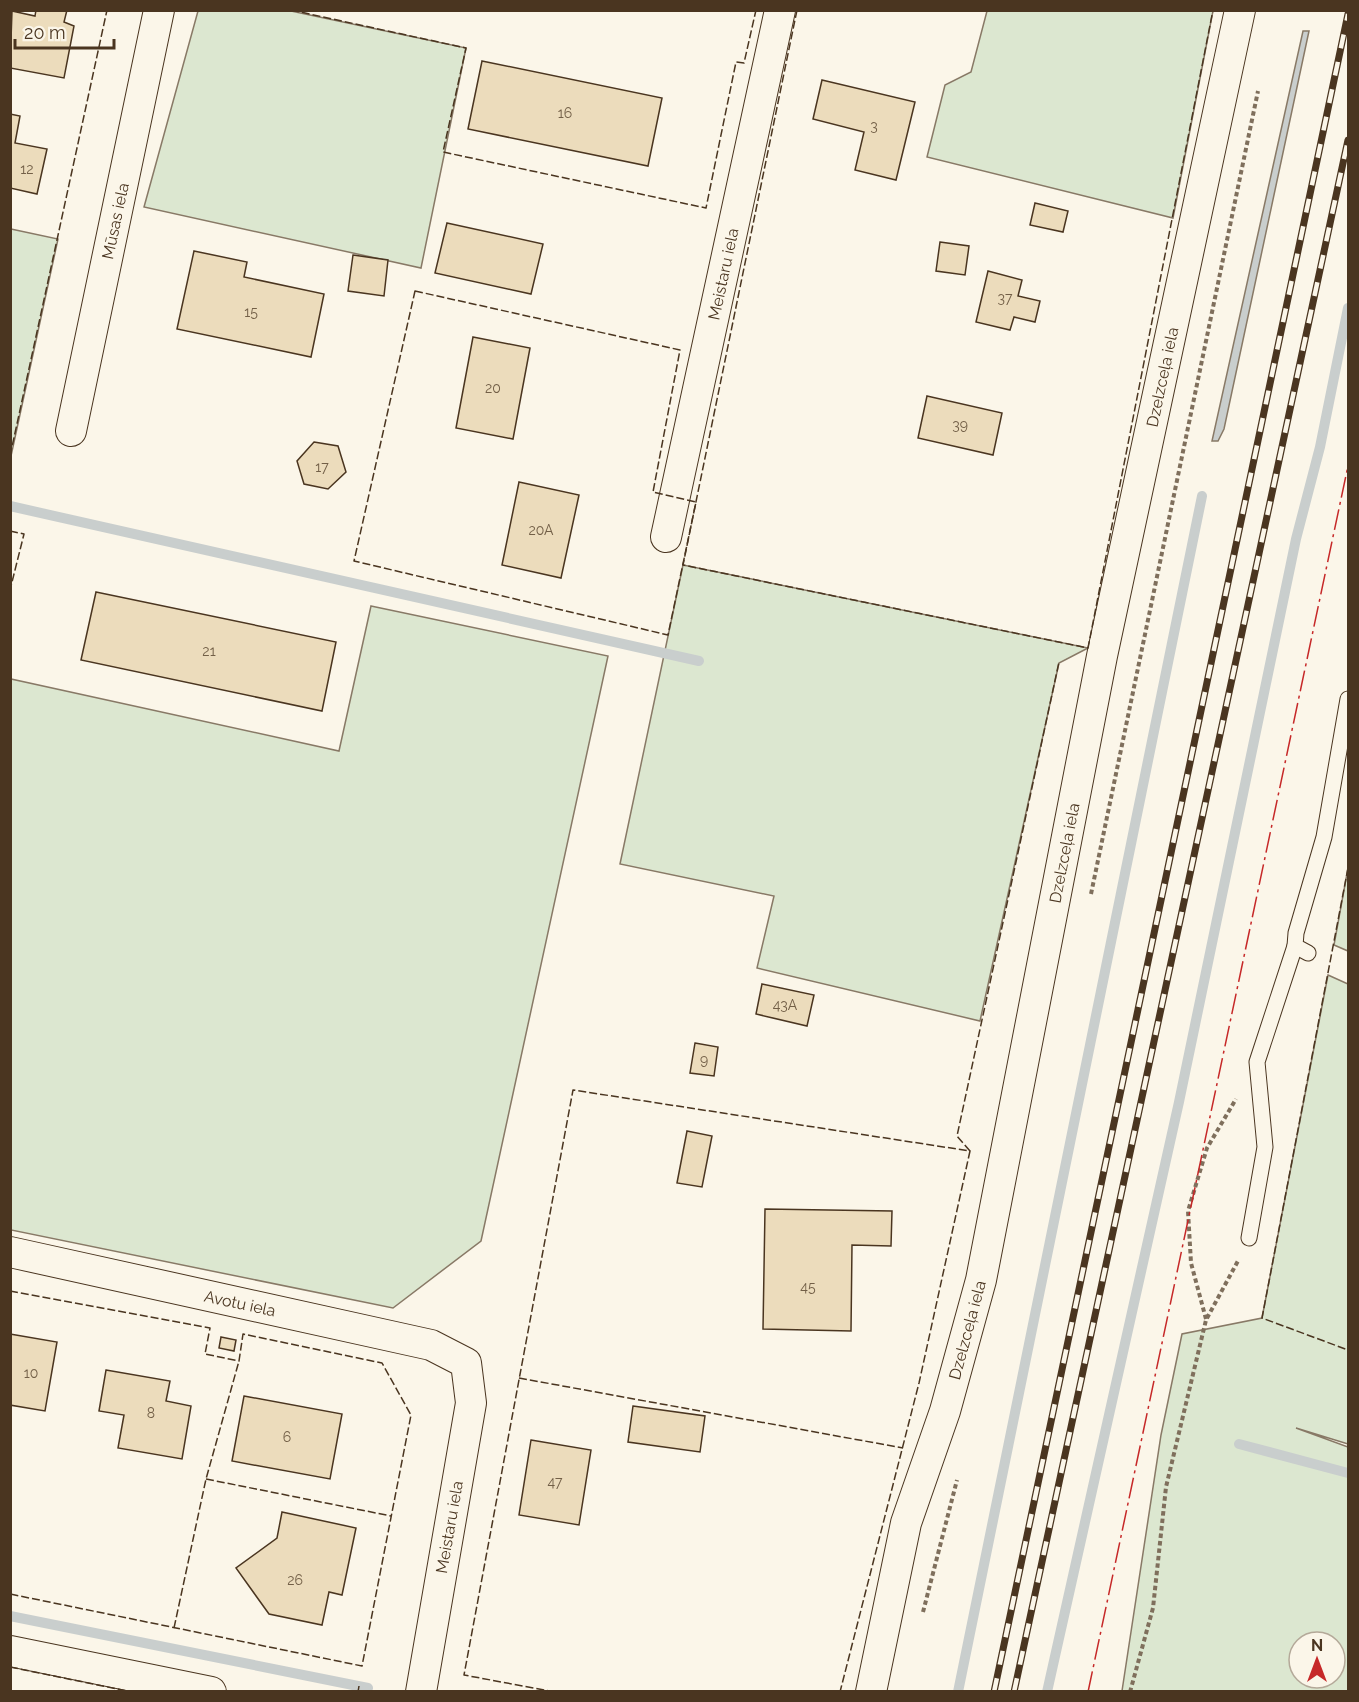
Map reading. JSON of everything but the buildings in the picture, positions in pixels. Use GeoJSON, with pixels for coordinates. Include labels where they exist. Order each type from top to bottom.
{"type":"FeatureCollection","features":[{"type":"Feature","properties":{"kind":"street","name":"Mūsas iela"},"geometry":{"type":"LineString","coordinates":[[71,431],[159,10]]}},
{"type":"Feature","properties":{"kind":"street","name":"Meistaru iela"},"geometry":{"type":"LineString","coordinates":[[666,537],[780,10]]}},
{"type":"Feature","properties":{"kind":"street","name":"Dzelzceļa iela"},"geometry":{"type":"LineString","coordinates":[[871,1692],[906,1523],[945,1411],[981,1280],[1102,656],[1240,10]]}},
{"type":"Feature","properties":{"kind":"street","name":"Avotu iela"},"geometry":{"type":"LineString","coordinates":[[10,1252],[431,1345],[466,1363]]}},
{"type":"Feature","properties":{"kind":"street","name":"Meistaru iela"},"geometry":{"type":"LineString","coordinates":[[421,1692],[471,1403],[466,1363]]}},
{"type":"Feature","properties":{"kind":"street"},"geometry":{"type":"LineString","coordinates":[[10,1652],[211,1692]]}},
{"type":"Feature","properties":{"kind":"lane"},"geometry":{"type":"LineString","coordinates":[[1249,1238],[1265,1147],[1257,1062],[1302,950],[1296,933],[1326,826],[1348,699]]}},
{"type":"Feature","properties":{"kind":"path"},"geometry":{"type":"LineString","coordinates":[[1206,1320],[1191,1263],[1188,1211],[1207,1148],[1257,1062]]}},
{"type":"Feature","properties":{"kind":"path"},"geometry":{"type":"LineString","coordinates":[[1130,1692],[1153,1608],[1166,1487],[1206,1320],[1249,1238]]}},
{"type":"Feature","properties":{"kind":"green space"},"geometry":{"type":"Polygon","coordinates":[[[198,11],[291,11],[466,48],[421,268],[144,207],[198,11]]]}},
{"type":"Feature","properties":{"kind":"green space"},"geometry":{"type":"Polygon","coordinates":[[[987,11],[1213,11],[1173,218],[927,157],[945,85],[971,72],[987,11]]]}},
{"type":"Feature","properties":{"kind":"green space"},"geometry":{"type":"Polygon","coordinates":[[[10,229],[58,239],[11,456],[10,229]]]}},
{"type":"Feature","properties":{"kind":"green space"},"geometry":{"type":"Polygon","coordinates":[[[683,565],[1088,648],[1059,663],[980,1021],[757,968],[774,896],[620,864],[683,565]]]}},
{"type":"Feature","properties":{"kind":"green space"},"geometry":{"type":"Polygon","coordinates":[[[371,606],[608,656],[481,1241],[393,1308],[11,1230],[11,679],[339,751],[371,606]]]}},
{"type":"Feature","properties":{"kind":"green space"},"geometry":{"type":"Polygon","coordinates":[[[1348,868],[1348,951],[1334,945],[1348,868]]]}},
{"type":"Feature","properties":{"kind":"green space"},"geometry":{"type":"Polygon","coordinates":[[[1328,975],[1348,984],[1348,1444],[1296,1428],[1348,1447],[1348,1691],[1122,1691],[1161,1435],[1182,1334],[1262,1318],[1328,975]]]}},
{"type":"Feature","properties":{"kind":"shaded area"},"geometry":{"type":"Polygon","coordinates":[[[1303,31],[1309,31],[1224,429],[1218,441],[1212,441],[1303,31]]]}},
{"type":"Feature","properties":{"kind":"waterway"},"geometry":{"type":"LineString","coordinates":[[1047,1692],[1179,1102],[1296,539],[1320,447],[1348,308]]}},
{"type":"Feature","properties":{"kind":"waterway"},"geometry":{"type":"LineString","coordinates":[[958,1692],[1202,496]]}},
{"type":"Feature","properties":{"kind":"waterway"},"geometry":{"type":"LineString","coordinates":[[10,506],[699,661]]}},
{"type":"Feature","properties":{"kind":"waterway"},"geometry":{"type":"LineString","coordinates":[[1239,1444],[1348,1473]]}},
{"type":"Feature","properties":{"kind":"waterway"},"geometry":{"type":"LineString","coordinates":[[10,1616],[368,1688]]}},
{"type":"Feature","properties":{"kind":"railway"},"geometry":{"type":"LineString","coordinates":[[994,1692],[1348,14]]}},
{"type":"Feature","properties":{"kind":"railway"},"geometry":{"type":"LineString","coordinates":[[1014,1692],[1348,140]]}},
{"type":"Feature","properties":{"kind":"fence"},"geometry":{"type":"LineString","coordinates":[[10,456],[107,10]]}},
{"type":"Feature","properties":{"kind":"fence"},"geometry":{"type":"LineString","coordinates":[[291,10],[466,48],[443,152],[706,208],[736,62],[744,63],[756,10]]}},
{"type":"Feature","properties":{"kind":"fence"},"geometry":{"type":"LineString","coordinates":[[797,10],[683,565],[1088,648],[1213,10]]}},
{"type":"Feature","properties":{"kind":"fence"},"geometry":{"type":"LineString","coordinates":[[415,291],[680,350],[653,492],[696,502],[668,635],[354,561],[415,291]]}},
{"type":"Feature","properties":{"kind":"fence"},"geometry":{"type":"LineString","coordinates":[[10,531],[24,534],[10,590]]}},
{"type":"Feature","properties":{"kind":"fence"},"geometry":{"type":"LineString","coordinates":[[970,1151],[957,1136],[1059,662]]}},
{"type":"Feature","properties":{"kind":"fence"},"geometry":{"type":"LineString","coordinates":[[1348,868],[1262,1318],[1348,1350]]}},
{"type":"Feature","properties":{"kind":"fence"},"geometry":{"type":"LineString","coordinates":[[555,1692],[464,1675],[573,1090],[970,1151],[919,1383],[840,1692]]}},
{"type":"Feature","properties":{"kind":"fence"},"geometry":{"type":"LineString","coordinates":[[10,1291],[210,1328],[205,1354],[239,1361],[243,1334],[382,1363],[411,1415],[362,1666],[10,1594]]}},
{"type":"Feature","properties":{"kind":"fence"},"geometry":{"type":"LineString","coordinates":[[174,1628],[206,1479],[239,1361]]}},
{"type":"Feature","properties":{"kind":"fence"},"geometry":{"type":"LineString","coordinates":[[519,1378],[903,1448]]}},
{"type":"Feature","properties":{"kind":"fence"},"geometry":{"type":"LineString","coordinates":[[206,1479],[391,1516]]}},
{"type":"Feature","properties":{"kind":"fence"},"geometry":{"type":"LineString","coordinates":[[10,1667],[132,1692]]}},
{"type":"Feature","properties":{"kind":"fence"},"geometry":{"type":"LineString","coordinates":[[358,1692],[359,1686]]}},
{"type":"Feature","properties":{"kind":"power"},"geometry":{"type":"LineString","coordinates":[[1088,1692],[1348,466]]}}]}
